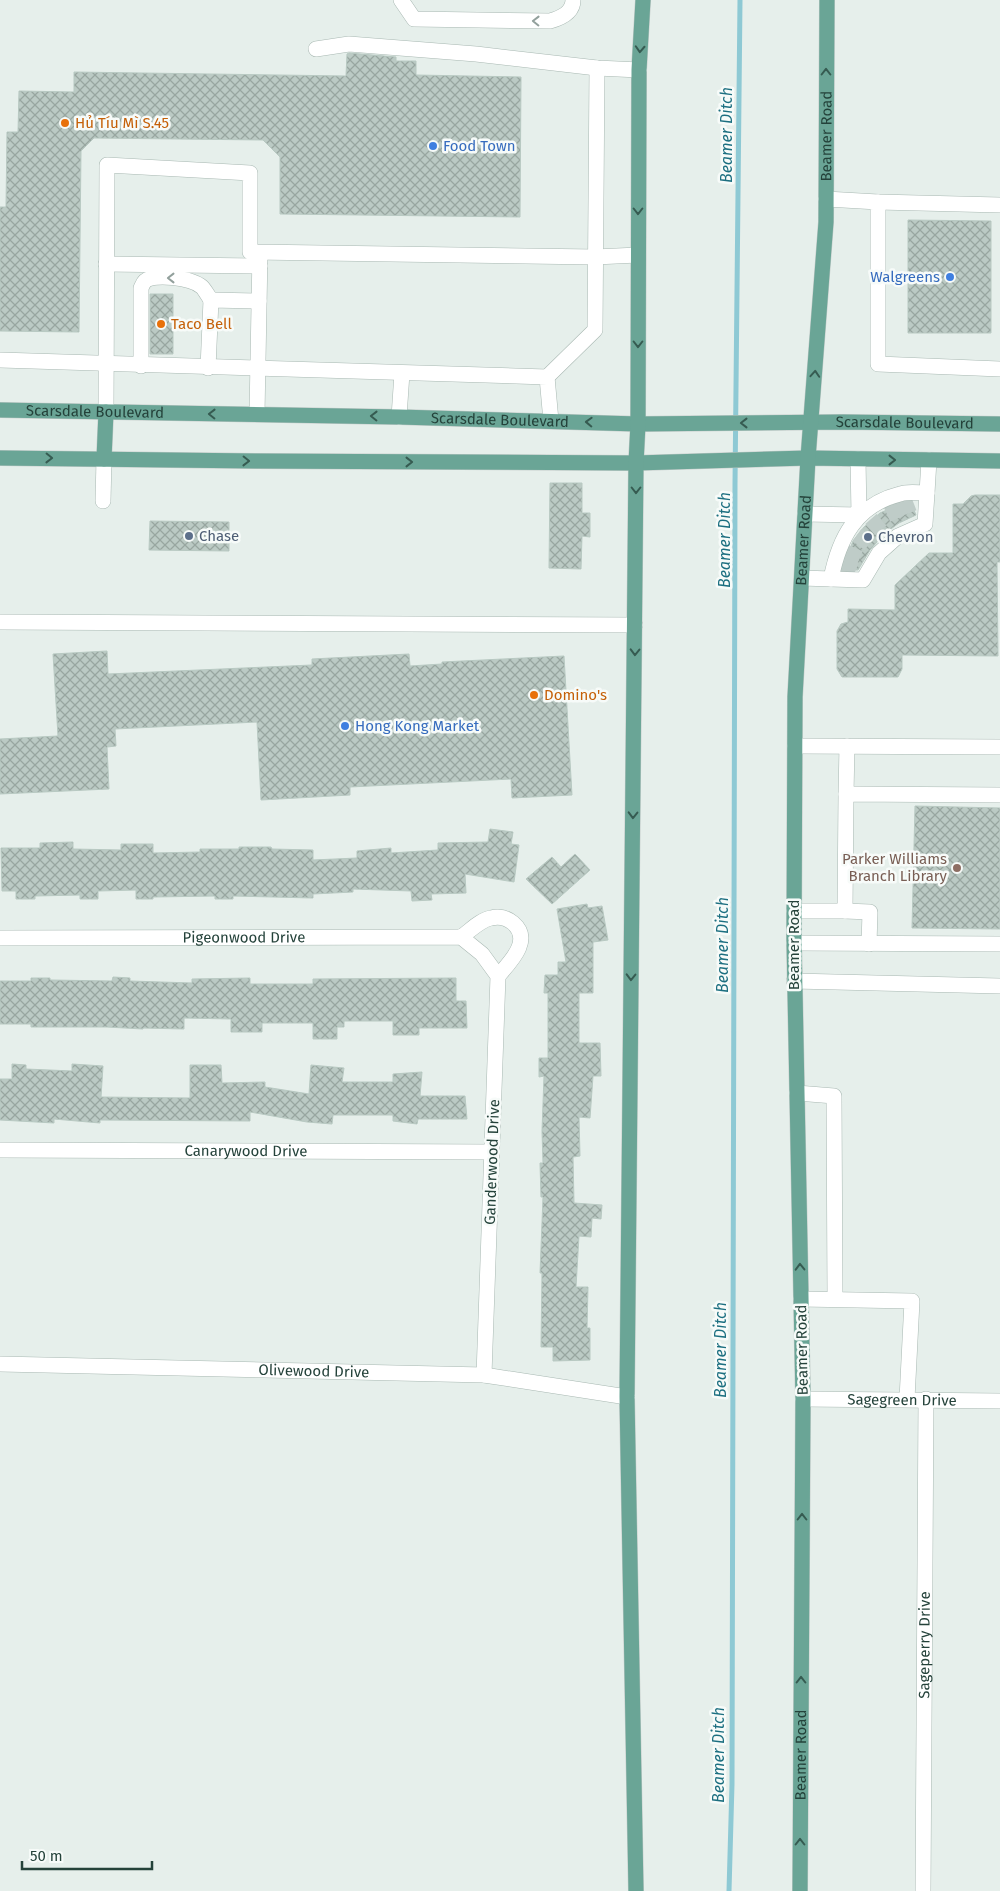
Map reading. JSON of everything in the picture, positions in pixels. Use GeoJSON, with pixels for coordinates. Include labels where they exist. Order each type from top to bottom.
{"type":"FeatureCollection","features":[{"type":"Feature","properties":{"kind":"main road"},"geometry":{"type":"LineString","coordinates":[[636,1891],[627,1397],[636,463],[638,424],[639,70],[643,0]]}},
{"type":"Feature","properties":{"kind":"main road","name":"Beamer Road"},"geometry":{"type":"LineString","coordinates":[[800,1891],[803,1399],[794,981],[795,697],[808,458],[826,199],[827,0]]}},
{"type":"Feature","properties":{"kind":"main road","name":"Scarsdale Boulevard"},"geometry":{"type":"LineString","coordinates":[[0,410],[400,417],[638,424],[1000,424]]}},
{"type":"Feature","properties":{"kind":"main road"},"geometry":{"type":"LineString","coordinates":[[104,459],[106,412]]}},
{"type":"Feature","properties":{"kind":"main road"},"geometry":{"type":"LineString","coordinates":[[0,458],[636,463],[808,458],[1000,461]]}},
{"type":"Feature","properties":{"kind":"street"},"geometry":{"type":"LineString","coordinates":[[401,0],[414,19],[550,21],[559,19],[568,13],[573,5],[573,0]]}},
{"type":"Feature","properties":{"kind":"street"},"geometry":{"type":"LineString","coordinates":[[316,49],[349,44],[476,54],[597,68],[639,70]]}},
{"type":"Feature","properties":{"kind":"street"},"geometry":{"type":"LineString","coordinates":[[0,360],[106,365],[547,377],[595,330],[597,68]]}},
{"type":"Feature","properties":{"kind":"street"},"geometry":{"type":"LineString","coordinates":[[106,412],[106,165],[250,173],[250,252],[260,259]]}},
{"type":"Feature","properties":{"kind":"street"},"geometry":{"type":"LineString","coordinates":[[826,199],[878,202],[1000,204]]}},
{"type":"Feature","properties":{"kind":"street"},"geometry":{"type":"LineString","coordinates":[[878,202],[878,364],[1000,369]]}},
{"type":"Feature","properties":{"kind":"street"},"geometry":{"type":"LineString","coordinates":[[106,264],[260,259],[595,257],[638,255]]}},
{"type":"Feature","properties":{"kind":"street"},"geometry":{"type":"LineString","coordinates":[[257,414],[260,259]]}},
{"type":"Feature","properties":{"kind":"street"},"geometry":{"type":"LineString","coordinates":[[141,366],[141,288],[144,282],[151,278],[188,280],[202,287],[210,300],[208,368]]}},
{"type":"Feature","properties":{"kind":"street"},"geometry":{"type":"LineString","coordinates":[[210,300],[259,301]]}},
{"type":"Feature","properties":{"kind":"street"},"geometry":{"type":"LineString","coordinates":[[400,417],[402,373]]}},
{"type":"Feature","properties":{"kind":"street"},"geometry":{"type":"LineString","coordinates":[[547,377],[551,421]]}},
{"type":"Feature","properties":{"kind":"street"},"geometry":{"type":"LineString","coordinates":[[103,501],[104,459]]}},
{"type":"Feature","properties":{"kind":"street"},"geometry":{"type":"LineString","coordinates":[[858,460],[865,515]]}},
{"type":"Feature","properties":{"kind":"street"},"geometry":{"type":"LineString","coordinates":[[802,578],[863,580],[874,555],[898,536],[907,525],[925,524],[929,460]]}},
{"type":"Feature","properties":{"kind":"street"},"geometry":{"type":"LineString","coordinates":[[831,579],[853,532],[865,515],[896,499],[927,493]]}},
{"type":"Feature","properties":{"kind":"street"},"geometry":{"type":"LineString","coordinates":[[805,514],[865,515]]}},
{"type":"Feature","properties":{"kind":"street"},"geometry":{"type":"LineString","coordinates":[[0,622],[635,625]]}},
{"type":"Feature","properties":{"kind":"street"},"geometry":{"type":"LineString","coordinates":[[795,746],[1000,747]]}},
{"type":"Feature","properties":{"kind":"street"},"geometry":{"type":"LineString","coordinates":[[845,911],[847,746]]}},
{"type":"Feature","properties":{"kind":"street"},"geometry":{"type":"LineString","coordinates":[[846,794],[1000,795]]}},
{"type":"Feature","properties":{"kind":"street"},"geometry":{"type":"LineString","coordinates":[[794,911],[870,912],[869,944]]}},
{"type":"Feature","properties":{"kind":"street"},"geometry":{"type":"LineString","coordinates":[[498,917],[507,919],[515,924],[520,932],[521,941],[519,950],[498,976],[482,954],[461,937],[489,918],[498,917]]}},
{"type":"Feature","properties":{"kind":"street","name":"Pigeonwood Drive"},"geometry":{"type":"LineString","coordinates":[[0,938],[461,937]]}},
{"type":"Feature","properties":{"kind":"street"},"geometry":{"type":"LineString","coordinates":[[794,943],[1000,944]]}},
{"type":"Feature","properties":{"kind":"street","name":"Ganderwood Drive"},"geometry":{"type":"LineString","coordinates":[[484,1375],[498,976]]}},
{"type":"Feature","properties":{"kind":"street"},"geometry":{"type":"LineString","coordinates":[[794,981],[1000,986]]}},
{"type":"Feature","properties":{"kind":"street"},"geometry":{"type":"LineString","coordinates":[[797,1093],[834,1096],[835,1300]]}},
{"type":"Feature","properties":{"kind":"street","name":"Canarywood Drive"},"geometry":{"type":"LineString","coordinates":[[0,1150],[492,1152]]}},
{"type":"Feature","properties":{"kind":"street"},"geometry":{"type":"LineString","coordinates":[[801,1299],[912,1301],[907,1399]]}},
{"type":"Feature","properties":{"kind":"street","name":"Olivewood Drive"},"geometry":{"type":"LineString","coordinates":[[0,1364],[484,1375],[627,1397]]}},
{"type":"Feature","properties":{"kind":"street","name":"Sagegreen Drive"},"geometry":{"type":"LineString","coordinates":[[803,1399],[1000,1401]]}},
{"type":"Feature","properties":{"kind":"street","name":"Sageperry Drive"},"geometry":{"type":"LineString","coordinates":[[923,1891],[926,1400]]}},
{"type":"Feature","properties":{"kind":"building"},"geometry":{"type":"Polygon","coordinates":[[[347,54],[396,57],[396,61],[416,61],[416,75],[521,77],[520,217],[280,214],[280,157],[263,140],[94,138],[81,151],[79,332],[0,331],[0,207],[6,207],[7,132],[18,132],[19,91],[74,92],[74,72],[346,76],[347,54]]]}},
{"type":"Feature","properties":{"kind":"building","name":"Walgreens"},"geometry":{"type":"Polygon","coordinates":[[[908,220],[991,221],[991,333],[908,333],[908,220]]]}},
{"type":"Feature","properties":{"kind":"building","name":"Taco Bell"},"geometry":{"type":"Polygon","coordinates":[[[150,294],[173,294],[173,354],[150,354],[150,294]]]}},
{"type":"Feature","properties":{"kind":"building"},"geometry":{"type":"Polygon","coordinates":[[[550,483],[582,483],[582,513],[590,513],[590,537],[582,536],[581,569],[549,568],[550,483]]]}},
{"type":"Feature","properties":{"kind":"building"},"geometry":{"type":"Polygon","coordinates":[[[1000,495],[1000,562],[997,562],[998,656],[902,655],[902,669],[898,677],[842,677],[837,669],[837,631],[841,624],[848,622],[848,609],[895,610],[895,585],[929,553],[953,553],[953,504],[963,504],[971,496],[1000,495]]]}},
{"type":"Feature","properties":{"kind":"building","name":"Chevron"},"geometry":{"type":"Polygon","coordinates":[[[905,502],[911,502],[916,515],[899,523],[884,534],[870,550],[858,570],[850,570],[843,567],[853,541],[864,527],[880,513],[905,502]]]}},
{"type":"Feature","properties":{"kind":"building","name":"Chase"},"geometry":{"type":"Polygon","coordinates":[[[150,521],[229,522],[229,551],[149,550],[150,521]]]}},
{"type":"Feature","properties":{"kind":"building"},"geometry":{"type":"Polygon","coordinates":[[[107,651],[108,674],[312,665],[312,659],[409,654],[410,666],[442,664],[442,662],[564,656],[572,795],[512,798],[511,779],[350,787],[350,795],[261,800],[257,722],[115,729],[116,746],[107,747],[109,789],[0,794],[0,739],[58,736],[53,654],[107,651]]]}},
{"type":"Feature","properties":{"kind":"building","name":"Parker Williams Branch Library"},"geometry":{"type":"Polygon","coordinates":[[[915,806],[1000,808],[1000,929],[912,928],[915,806]]]}},
{"type":"Feature","properties":{"kind":"building"},"geometry":{"type":"Polygon","coordinates":[[[490,829],[513,832],[511,844],[519,845],[514,882],[465,874],[466,893],[431,894],[432,900],[412,901],[411,891],[353,889],[353,892],[313,894],[313,898],[233,896],[233,899],[215,899],[215,896],[136,899],[136,890],[98,891],[98,899],[80,899],[80,895],[35,896],[35,899],[16,899],[16,891],[2,891],[1,848],[40,848],[40,843],[73,842],[73,849],[121,850],[121,844],[153,844],[153,853],[200,852],[200,849],[239,849],[239,847],[271,847],[272,849],[313,850],[313,860],[357,858],[357,851],[391,848],[391,853],[438,850],[438,843],[488,842],[490,829]]]}},
{"type":"Feature","properties":{"kind":"building"},"geometry":{"type":"Polygon","coordinates":[[[575,854],[590,870],[552,904],[526,879],[552,857],[561,867],[575,854]]]}},
{"type":"Feature","properties":{"kind":"building"},"geometry":{"type":"Polygon","coordinates":[[[587,904],[588,908],[602,906],[608,940],[593,942],[593,993],[579,993],[579,1043],[600,1043],[601,1076],[593,1076],[590,1118],[579,1117],[580,1156],[573,1157],[574,1203],[602,1205],[601,1219],[592,1218],[591,1237],[579,1236],[576,1287],[588,1287],[587,1328],[590,1328],[590,1360],[553,1361],[553,1347],[541,1347],[542,1273],[540,1273],[543,1197],[541,1197],[540,1163],[543,1163],[544,1076],[539,1077],[539,1058],[548,1058],[548,993],[544,993],[545,975],[558,975],[558,962],[566,962],[557,909],[587,904]]]}},
{"type":"Feature","properties":{"kind":"building"},"geometry":{"type":"Polygon","coordinates":[[[113,977],[130,978],[130,981],[192,983],[192,979],[250,978],[250,984],[313,984],[313,979],[456,978],[456,1001],[466,1001],[467,1028],[419,1028],[419,1035],[393,1035],[393,1021],[344,1021],[344,1027],[337,1027],[337,1039],[313,1039],[313,1023],[262,1023],[262,1032],[231,1032],[231,1019],[184,1018],[184,1029],[31,1027],[31,1024],[0,1024],[0,981],[31,981],[31,978],[50,978],[50,980],[112,981],[113,977]]]}},
{"type":"Feature","properties":{"kind":"building"},"geometry":{"type":"Polygon","coordinates":[[[12,1064],[26,1065],[26,1069],[72,1071],[72,1064],[103,1066],[101,1097],[190,1098],[190,1065],[221,1065],[222,1083],[265,1082],[265,1087],[309,1094],[311,1065],[344,1068],[342,1082],[393,1082],[393,1074],[422,1072],[420,1096],[465,1096],[467,1119],[418,1119],[417,1124],[393,1121],[393,1115],[333,1115],[332,1124],[307,1122],[250,1112],[250,1121],[100,1120],[100,1123],[54,1119],[54,1123],[0,1120],[0,1079],[12,1079],[12,1064]]]}},
{"type":"Feature","properties":{"kind":"waterway","name":"Beamer Ditch"},"geometry":{"type":"LineString","coordinates":[[729,1891],[732,1784],[735,485],[740,0]]}},
{"type":"Feature","properties":{"kind":"tunnel"},"geometry":{"type":"LineString","coordinates":[[904,499],[911,517]]}},
{"type":"Feature","properties":{"kind":"tunnel"},"geometry":{"type":"LineString","coordinates":[[891,505],[899,523]]}},
{"type":"Feature","properties":{"kind":"tunnel"},"geometry":{"type":"LineString","coordinates":[[871,519],[884,534]]}},
{"type":"Feature","properties":{"kind":"tunnel"},"geometry":{"type":"LineString","coordinates":[[857,535],[872,546]]}},
{"type":"Feature","properties":{"kind":"tunnel"},"geometry":{"type":"LineString","coordinates":[[846,552],[864,560]]}},
{"type":"Feature","properties":{"kind":"tunnel"},"geometry":{"type":"LineString","coordinates":[[842,564],[859,571]]}},
{"type":"Feature","properties":{"kind":"place","name":"Hủ Tíu Mì S.45"},"geometry":{"type":"Point","coordinates":[65,123]}},
{"type":"Feature","properties":{"kind":"place","name":"Food Town"},"geometry":{"type":"Point","coordinates":[433,146]}},
{"type":"Feature","properties":{"kind":"place","name":"Walgreens"},"geometry":{"type":"Point","coordinates":[950,277]}},
{"type":"Feature","properties":{"kind":"place","name":"Taco Bell"},"geometry":{"type":"Point","coordinates":[161,324]}},
{"type":"Feature","properties":{"kind":"place","name":"Chase"},"geometry":{"type":"Point","coordinates":[189,536]}},
{"type":"Feature","properties":{"kind":"place","name":"Chevron"},"geometry":{"type":"Point","coordinates":[868,537]}},
{"type":"Feature","properties":{"kind":"place","name":"Domino's"},"geometry":{"type":"Point","coordinates":[534,695]}},
{"type":"Feature","properties":{"kind":"place","name":"Hong Kong Market"},"geometry":{"type":"Point","coordinates":[345,726]}},
{"type":"Feature","properties":{"kind":"place","name":"Parker Williams Branch Library"},"geometry":{"type":"Point","coordinates":[957,868]}}]}
